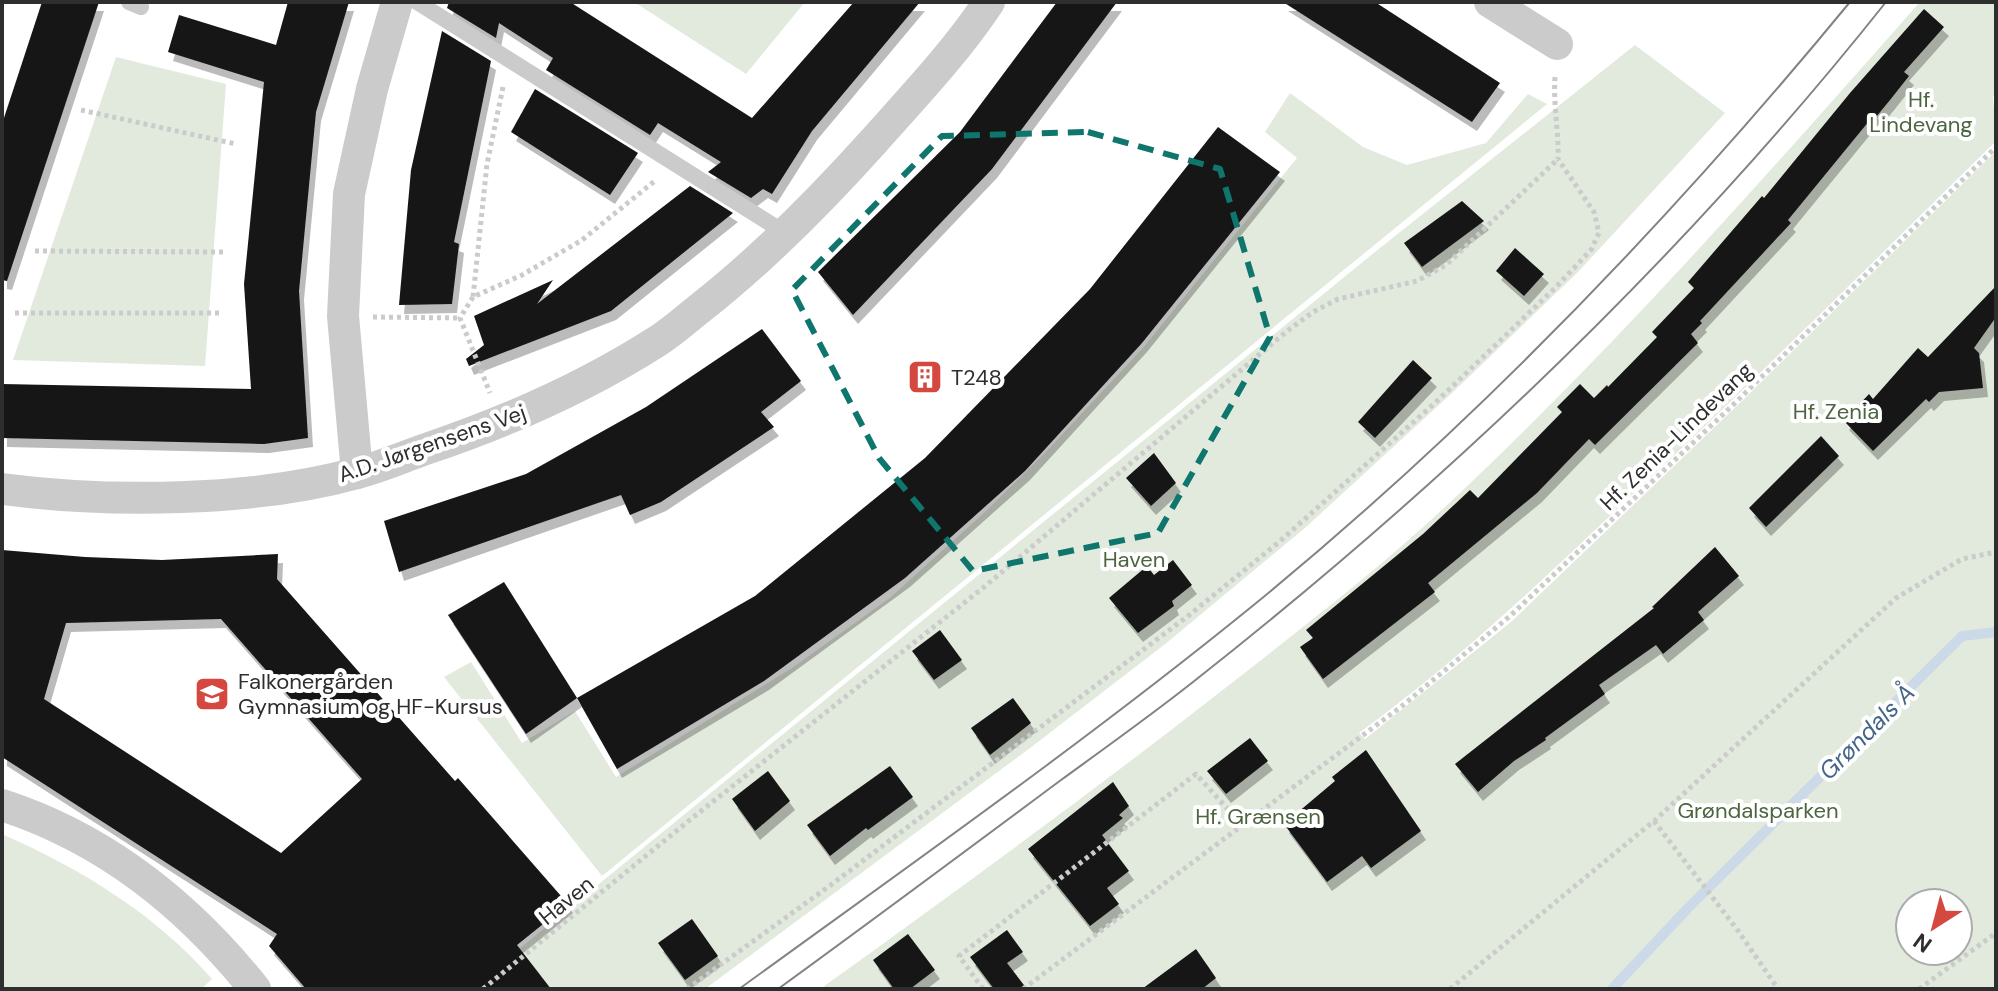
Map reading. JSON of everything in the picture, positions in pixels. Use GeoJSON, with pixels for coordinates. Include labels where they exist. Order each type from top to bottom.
{"type":"FeatureCollection","features":[{"type":"Feature","properties":{"kind":"street"},"geometry":{"type":"LineString","coordinates":[[357,473],[343,316],[349,194],[372,89],[397,2]]}},
{"type":"Feature","properties":{"kind":"street","name":"A.D. Jørgensens Vej"},"geometry":{"type":"LineString","coordinates":[[2,489],[37,494],[149,496],[237,493],[297,485],[357,473],[502,423],[575,388],[657,342],[746,272],[787,234],[962,43],[989,2]]}},
{"type":"Feature","properties":{"kind":"street"},"geometry":{"type":"LineString","coordinates":[[1490,2],[1557,44]]}},
{"type":"Feature","properties":{"kind":"street"},"geometry":{"type":"LineString","coordinates":[[2,805],[37,817],[101,848],[143,878],[218,944],[255,989]]}},
{"type":"Feature","properties":{"kind":"lane"},"geometry":{"type":"LineString","coordinates":[[417,2],[787,234]]}},
{"type":"Feature","properties":{"kind":"path"},"geometry":{"type":"LineString","coordinates":[[460,318],[473,297],[487,164],[509,60]]}},
{"type":"Feature","properties":{"kind":"path"},"geometry":{"type":"LineString","coordinates":[[687,989],[1188,616],[1291,532],[1447,392],[1555,288],[1591,250],[1599,233],[1594,212],[1558,159],[1559,126],[1553,107]]}},
{"type":"Feature","properties":{"kind":"path"},"geometry":{"type":"LineString","coordinates":[[81,110],[236,144]]}},
{"type":"Feature","properties":{"kind":"path","name":"Hf. Zenia-Lindevang"},"geometry":{"type":"LineString","coordinates":[[1242,825],[1364,734],[1510,616],[1735,403],[1996,147]]}},
{"type":"Feature","properties":{"kind":"path","name":"Haven"},"geometry":{"type":"LineString","coordinates":[[483,989],[691,819],[983,588],[1286,332],[1313,312],[1338,299],[1417,281],[1446,265],[1558,159]]}},
{"type":"Feature","properties":{"kind":"path"},"geometry":{"type":"LineString","coordinates":[[473,297],[522,275],[582,240],[673,162]]}},
{"type":"Feature","properties":{"kind":"path"},"geometry":{"type":"LineString","coordinates":[[35,251],[226,252]]}},
{"type":"Feature","properties":{"kind":"path"},"geometry":{"type":"LineString","coordinates":[[15,313],[222,313]]}},
{"type":"Feature","properties":{"kind":"path"},"geometry":{"type":"LineString","coordinates":[[343,316],[460,318]]}},
{"type":"Feature","properties":{"kind":"path"},"geometry":{"type":"LineString","coordinates":[[460,318],[502,423]]}},
{"type":"Feature","properties":{"kind":"path"},"geometry":{"type":"LineString","coordinates":[[1450,989],[1654,821],[1896,598],[1962,559],[1996,552]]}},
{"type":"Feature","properties":{"kind":"path"},"geometry":{"type":"LineString","coordinates":[[983,989],[959,956],[1196,774],[1242,825],[1023,989]]}},
{"type":"Feature","properties":{"kind":"path"},"geometry":{"type":"LineString","coordinates":[[1654,821],[1739,932],[1778,989]]}},
{"type":"Feature","properties":{"kind":"path"},"geometry":{"type":"LineString","coordinates":[[1919,989],[1996,933]]}},
{"type":"Feature","properties":{"kind":"highlighted area"},"geometry":{"type":"Polygon","coordinates":[[[1088,132],[1220,169],[1270,337],[1158,533],[973,571],[879,458],[792,290],[942,136],[1088,132]]]}},
{"type":"Feature","properties":{"kind":"green space"},"geometry":{"type":"Polygon","coordinates":[[[634,2],[805,2],[746,74],[634,2]]]}},
{"type":"Feature","properties":{"kind":"green space"},"geometry":{"type":"Polygon","coordinates":[[[1920,2],[1996,2],[1996,93],[1993,96],[1996,141],[1726,406],[1534,587],[1466,648],[1359,733],[1365,739],[1511,622],[1996,151],[1996,989],[820,989],[1182,722],[1341,597],[1420,530],[1569,386],[1747,196],[1920,2]]]}},
{"type":"Feature","properties":{"kind":"green space","name":"Haven"},"geometry":{"type":"Polygon","coordinates":[[[1635,45],[1725,113],[1578,272],[1452,393],[1306,527],[1164,645],[705,989],[470,989],[1370,256],[1635,45]]]}},
{"type":"Feature","properties":{"kind":"green space"},"geometry":{"type":"Polygon","coordinates":[[[116,57],[226,84],[205,366],[13,360],[116,57]]]}},
{"type":"Feature","properties":{"kind":"green space"},"geometry":{"type":"Polygon","coordinates":[[[1290,93],[1363,147],[1407,165],[1486,143],[1528,94],[1547,104],[602,876],[444,677],[471,662],[522,743],[575,711],[616,777],[792,668],[891,597],[985,512],[1143,348],[1297,158],[1265,132],[1290,93]]]}},
{"type":"Feature","properties":{"kind":"green space"},"geometry":{"type":"Polygon","coordinates":[[[2,834],[60,862],[115,895],[166,933],[212,979],[201,989],[2,989],[2,834]]]}},
{"type":"Feature","properties":{"kind":"building"},"geometry":{"type":"Polygon","coordinates":[[[42,2],[99,2],[7,281],[2,280],[2,124],[42,2]]]}},
{"type":"Feature","properties":{"kind":"building"},"geometry":{"type":"Polygon","coordinates":[[[288,2],[349,2],[316,112],[299,291],[308,438],[264,444],[2,438],[2,384],[251,389],[244,284],[264,82],[168,52],[179,15],[276,45],[288,2]]]}},
{"type":"Feature","properties":{"kind":"building"},"geometry":{"type":"Polygon","coordinates":[[[449,2],[570,2],[752,118],[854,2],[920,2],[812,131],[772,194],[763,189],[751,198],[708,172],[721,162],[658,123],[650,135],[546,70],[553,58],[499,23],[496,38],[447,8],[449,2]]]}},
{"type":"Feature","properties":{"kind":"building"},"geometry":{"type":"Polygon","coordinates":[[[1057,2],[1117,2],[992,169],[853,315],[818,272],[960,132],[1057,2]]]}},
{"type":"Feature","properties":{"kind":"building"},"geometry":{"type":"Polygon","coordinates":[[[1283,2],[1375,2],[1500,83],[1472,122],[1283,2]]]}},
{"type":"Feature","properties":{"kind":"building"},"geometry":{"type":"Polygon","coordinates":[[[1924,9],[1944,27],[1904,72],[1909,76],[1890,100],[1876,117],[1874,115],[1788,220],[1791,223],[1700,321],[1702,323],[1691,334],[1698,343],[1595,445],[1589,439],[1537,493],[1428,583],[1435,592],[1323,679],[1300,647],[1313,638],[1306,630],[1423,534],[1470,490],[1478,498],[1562,412],[1557,407],[1580,384],[1594,398],[1608,387],[1657,337],[1652,332],[1694,288],[1688,282],[1762,196],[1764,198],[1924,9]]]}},
{"type":"Feature","properties":{"kind":"building"},"geometry":{"type":"Polygon","coordinates":[[[442,31],[491,61],[454,242],[459,244],[452,304],[399,305],[411,170],[442,31]]]}},
{"type":"Feature","properties":{"kind":"building"},"geometry":{"type":"Polygon","coordinates":[[[535,89],[638,153],[610,195],[511,132],[535,89]]]}},
{"type":"Feature","properties":{"kind":"building"},"geometry":{"type":"Polygon","coordinates":[[[1218,127],[1280,172],[1142,343],[1025,471],[905,578],[764,681],[617,769],[577,698],[755,596],[925,458],[1090,289],[1218,127]]]}},
{"type":"Feature","properties":{"kind":"building"},"geometry":{"type":"Polygon","coordinates":[[[690,186],[733,213],[611,311],[469,366],[466,359],[484,345],[474,316],[553,280],[537,304],[690,186]]]}},
{"type":"Feature","properties":{"kind":"building"},"geometry":{"type":"Polygon","coordinates":[[[1462,201],[1484,221],[1422,267],[1404,243],[1462,201]]]}},
{"type":"Feature","properties":{"kind":"building"},"geometry":{"type":"Polygon","coordinates":[[[1515,248],[1544,274],[1524,296],[1496,271],[1515,248]]]}},
{"type":"Feature","properties":{"kind":"building"},"geometry":{"type":"Polygon","coordinates":[[[1996,286],[1996,317],[1974,348],[1979,353],[1983,388],[1939,392],[1929,402],[1926,399],[1873,451],[1844,421],[1869,394],[1873,399],[1918,348],[1928,357],[1996,286]]]}},
{"type":"Feature","properties":{"kind":"building"},"geometry":{"type":"Polygon","coordinates":[[[762,329],[801,381],[761,412],[774,427],[661,502],[630,515],[621,495],[399,572],[384,521],[526,474],[646,407],[762,329]]]}},
{"type":"Feature","properties":{"kind":"building"},"geometry":{"type":"Polygon","coordinates":[[[1413,360],[1432,378],[1375,438],[1358,422],[1413,360]]]}},
{"type":"Feature","properties":{"kind":"building"},"geometry":{"type":"Polygon","coordinates":[[[1821,436],[1839,456],[1766,527],[1749,508],[1821,436]]]}},
{"type":"Feature","properties":{"kind":"building"},"geometry":{"type":"Polygon","coordinates":[[[1154,453],[1176,483],[1151,506],[1126,478],[1154,453]]]}},
{"type":"Feature","properties":{"kind":"building"},"geometry":{"type":"Polygon","coordinates":[[[1715,547],[1739,576],[1698,612],[1704,620],[1663,654],[1656,645],[1599,685],[1605,694],[1514,761],[1478,792],[1455,764],[1654,608],[1715,547]]]}},
{"type":"Feature","properties":{"kind":"building"},"geometry":{"type":"Polygon","coordinates":[[[2,550],[162,560],[278,554],[277,579],[568,904],[517,945],[551,989],[306,989],[269,946],[277,934],[2,757],[2,550]],[[221,619],[66,623],[44,699],[281,853],[362,779],[221,619]]]}},
{"type":"Feature","properties":{"kind":"building"},"geometry":{"type":"Polygon","coordinates":[[[1173,560],[1192,585],[1172,601],[1174,606],[1138,633],[1109,598],[1147,566],[1154,575],[1173,560]]]}},
{"type":"Feature","properties":{"kind":"building"},"geometry":{"type":"Polygon","coordinates":[[[504,582],[577,698],[526,734],[448,615],[504,582]]]}},
{"type":"Feature","properties":{"kind":"building"},"geometry":{"type":"Polygon","coordinates":[[[940,630],[962,660],[934,680],[912,651],[940,630]]]}},
{"type":"Feature","properties":{"kind":"building"},"geometry":{"type":"Polygon","coordinates":[[[1013,698],[1031,723],[990,755],[971,728],[1013,698]]]}},
{"type":"Feature","properties":{"kind":"building"},"geometry":{"type":"Polygon","coordinates":[[[1250,738],[1268,761],[1226,794],[1207,771],[1250,738]]]}},
{"type":"Feature","properties":{"kind":"building"},"geometry":{"type":"Polygon","coordinates":[[[1366,750],[1421,831],[1371,868],[1362,856],[1327,882],[1284,824],[1335,781],[1332,777],[1366,750]]]}},
{"type":"Feature","properties":{"kind":"building"},"geometry":{"type":"Polygon","coordinates":[[[890,766],[913,797],[830,856],[807,825],[890,766]]]}},
{"type":"Feature","properties":{"kind":"building"},"geometry":{"type":"Polygon","coordinates":[[[768,771],[790,801],[755,831],[732,799],[768,771]]]}},
{"type":"Feature","properties":{"kind":"building"},"geometry":{"type":"Polygon","coordinates":[[[1113,782],[1129,806],[1119,815],[1123,818],[1102,835],[1129,871],[1107,888],[1119,904],[1090,926],[1028,849],[1113,782]]]}},
{"type":"Feature","properties":{"kind":"building"},"geometry":{"type":"Polygon","coordinates":[[[692,919],[718,956],[685,980],[658,943],[692,919]]]}},
{"type":"Feature","properties":{"kind":"building"},"geometry":{"type":"Polygon","coordinates":[[[1007,930],[1023,952],[1007,963],[1027,989],[994,989],[970,957],[1007,930]]]}},
{"type":"Feature","properties":{"kind":"building"},"geometry":{"type":"Polygon","coordinates":[[[908,934],[935,970],[910,989],[894,989],[873,960],[908,934]]]}},
{"type":"Feature","properties":{"kind":"building"},"geometry":{"type":"Polygon","coordinates":[[[1196,949],[1216,978],[1202,989],[1142,989],[1196,949]]]}},
{"type":"Feature","properties":{"kind":"waterway","name":"Grøndals Å"},"geometry":{"type":"LineString","coordinates":[[1612,989],[1688,908],[1962,636],[1996,632]]}},
{"type":"Feature","properties":{"kind":"tram line"},"geometry":{"type":"LineString","coordinates":[[739,989],[1125,706],[1250,608],[1412,468],[1565,320],[1639,243],[1850,2]]}},
{"type":"Feature","properties":{"kind":"tram line"},"geometry":{"type":"LineString","coordinates":[[778,989],[1177,695],[1287,606],[1471,446],[1645,276],[1729,187],[1886,2]]}},
{"type":"Feature","properties":{"kind":"place","name":"T248"},"geometry":{"type":"Point","coordinates":[925,377]}},
{"type":"Feature","properties":{"kind":"place","name":"Falkonergården Gymnasium og HF-Kursus"},"geometry":{"type":"Point","coordinates":[212,694]}},
{"type":"Feature","properties":{"kind":"park label","name":"Hf. Lindevang"},"geometry":{"type":"Point","coordinates":[1921,112]}},
{"type":"Feature","properties":{"kind":"park label","name":"Hf. Zenia"},"geometry":{"type":"Point","coordinates":[1836,411]}},
{"type":"Feature","properties":{"kind":"park label","name":"Grøndalsparken"},"geometry":{"type":"Point","coordinates":[1758,810]}},
{"type":"Feature","properties":{"kind":"park label","name":"Hf. Grænsen"},"geometry":{"type":"Point","coordinates":[1258,816]}}]}
